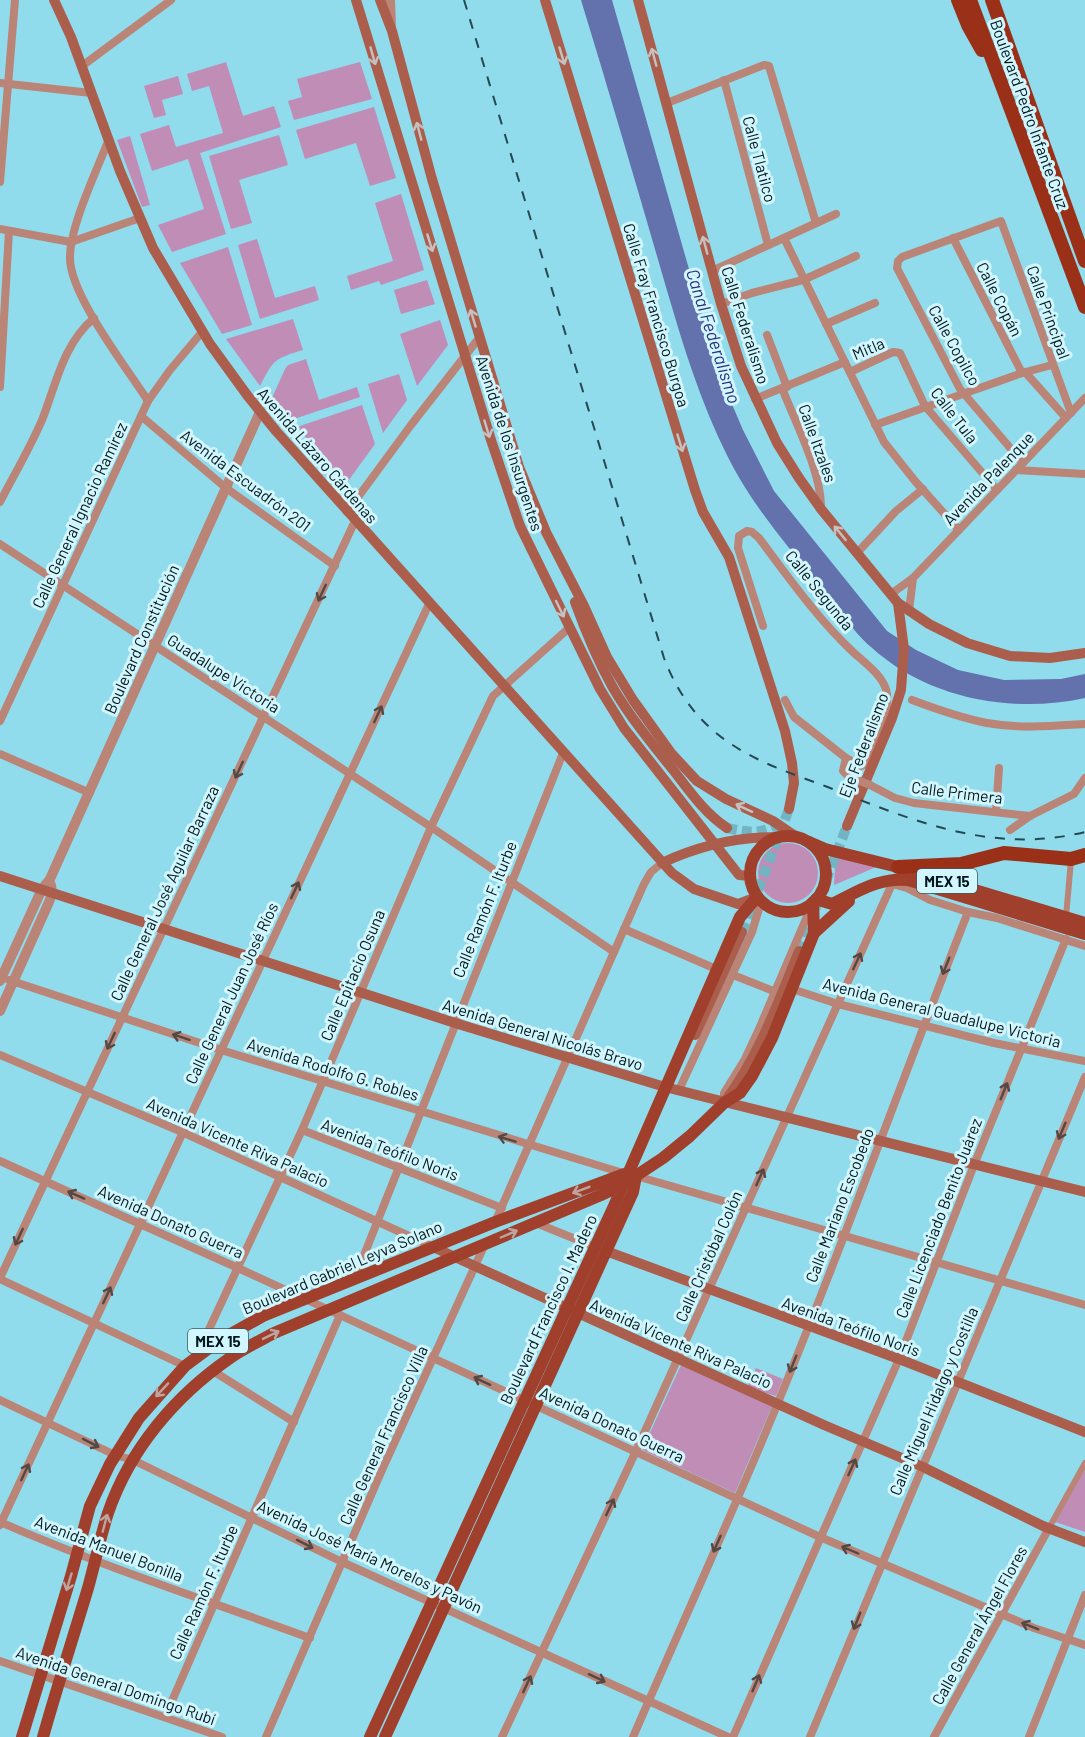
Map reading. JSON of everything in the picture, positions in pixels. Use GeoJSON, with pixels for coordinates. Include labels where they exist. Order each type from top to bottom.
{"type":"FeatureCollection","features":[{"type":"Feature","properties":{"kind":"highway"},"geometry":{"type":"LineString","coordinates":[[958,0],[978,45],[994,65]]}},
{"type":"Feature","properties":{"kind":"highway","name":"Boulevard Pedro Infante Cruz"},"geometry":{"type":"LineString","coordinates":[[970,0],[1085,308]]}},
{"type":"Feature","properties":{"kind":"highway","name":"Boulevard Pedro Infante Cruz"},"geometry":{"type":"LineString","coordinates":[[992,0],[1085,261]]}},
{"type":"Feature","properties":{"kind":"highway"},"geometry":{"type":"LineString","coordinates":[[1045,203],[1062,198]]}},
{"type":"Feature","properties":{"kind":"highway"},"geometry":{"type":"LineString","coordinates":[[898,867],[960,864],[1004,853],[1080,858]]}},
{"type":"Feature","properties":{"kind":"main road","name":"Avenida Lázaro Cárdenas"},"geometry":{"type":"LineString","coordinates":[[54,0],[161,264],[202,332],[260,412],[662,863],[680,880],[701,891],[738,904],[758,899]]}},
{"type":"Feature","properties":{"kind":"main road","name":"Avenida de los Insurgentes"},"geometry":{"type":"LineString","coordinates":[[356,0],[490,440],[520,526],[600,689],[624,728],[739,875],[749,876]]}},
{"type":"Feature","properties":{"kind":"main road","name":"Avenida de los Insurgentes"},"geometry":{"type":"LineString","coordinates":[[380,0],[392,31],[432,179],[519,467],[546,532],[614,670],[671,753],[691,775],[708,788],[773,821],[795,836]]}},
{"type":"Feature","properties":{"kind":"main road","name":"Calle Fray Francisco Burgoa"},"geometry":{"type":"LineString","coordinates":[[545,0],[690,475],[703,512],[729,557],[785,731],[794,783],[789,809]]}},
{"type":"Feature","properties":{"kind":"main road","name":"Calle Federalismo"},"geometry":{"type":"LineString","coordinates":[[638,0],[721,304],[741,366],[786,459],[821,509],[899,605],[949,635],[1010,656],[1050,658],[1085,653]]}},
{"type":"Feature","properties":{"kind":"main road"},"geometry":{"type":"LineString","coordinates":[[562,562],[584,625],[613,688],[637,723],[701,805],[714,819],[727,828]]}},
{"type":"Feature","properties":{"kind":"main road","name":"Eje Federalismo"},"geometry":{"type":"LineString","coordinates":[[847,826],[892,718],[900,690],[904,649],[899,605]]}},
{"type":"Feature","properties":{"kind":"main road"},"geometry":{"type":"LineString","coordinates":[[662,863],[681,854],[749,837],[795,836],[809,842],[823,858],[826,869],[826,880],[815,901],[802,910],[781,912],[758,899],[752,887],[749,876],[756,851],[766,842],[777,837]]}},
{"type":"Feature","properties":{"kind":"main road","name":"MEX 15"},"geometry":{"type":"LineString","coordinates":[[809,842],[825,849],[898,867],[1085,923]]}},
{"type":"Feature","properties":{"kind":"main road","name":"Avenida General Nicolás Bravo"},"geometry":{"type":"LineString","coordinates":[[0,876],[360,993],[665,1087],[1085,1192]]}},
{"type":"Feature","properties":{"kind":"main road","name":"MEX 15"},"geometry":{"type":"LineString","coordinates":[[815,901],[832,904],[878,882],[908,880],[1085,934]]}},
{"type":"Feature","properties":{"kind":"main road"},"geometry":{"type":"LineString","coordinates":[[814,933],[864,888]]}},
{"type":"Feature","properties":{"kind":"main road"},"geometry":{"type":"LineString","coordinates":[[907,888],[979,907],[1005,909]]}},
{"type":"Feature","properties":{"kind":"main road","name":"Boulevard Francisco I. Madero"},"geometry":{"type":"LineString","coordinates":[[370,1737],[437,1606],[600,1249],[665,1087],[740,917],[758,899]]}},
{"type":"Feature","properties":{"kind":"main road","name":"Boulevard Gabriel Leyva Solano"},"geometry":{"type":"LineString","coordinates":[[42,1737],[108,1512],[144,1441],[164,1416],[184,1395],[232,1356],[274,1334],[335,1313],[536,1223],[628,1177],[690,1136],[724,1103],[740,1094],[752,1076],[792,989],[814,933],[815,901]]}},
{"type":"Feature","properties":{"kind":"main road"},"geometry":{"type":"LineString","coordinates":[[665,1087],[675,1079],[742,932]]}},
{"type":"Feature","properties":{"kind":"main road"},"geometry":{"type":"LineString","coordinates":[[724,1103],[751,1064],[799,951]]}},
{"type":"Feature","properties":{"kind":"main road","name":"Boulevard Gabriel Leyva Solano"},"geometry":{"type":"LineString","coordinates":[[22,1737],[90,1506],[116,1455],[150,1403],[186,1366],[240,1327],[305,1298],[495,1222],[628,1177]]}},
{"type":"Feature","properties":{"kind":"main road","name":"Avenida Vicente Riva Palacio"},"geometry":{"type":"LineString","coordinates":[[433,1247],[923,1467],[1049,1528],[1085,1542]]}},
{"type":"Feature","properties":{"kind":"main road","name":"Avenida Teófilo Noris"},"geometry":{"type":"LineString","coordinates":[[600,1249],[898,1359],[1085,1432]]}},
{"type":"Feature","properties":{"kind":"main road","name":"Boulevard Francisco I. Madero"},"geometry":{"type":"LineString","coordinates":[[385,1737],[437,1606]]}},
{"type":"Feature","properties":{"kind":"street"},"geometry":{"type":"LineString","coordinates":[[0,182],[4,83],[15,0]]}},
{"type":"Feature","properties":{"kind":"street"},"geometry":{"type":"LineString","coordinates":[[82,66],[171,0]]}},
{"type":"Feature","properties":{"kind":"street"},"geometry":{"type":"LineString","coordinates":[[390,0],[392,31]]}},
{"type":"Feature","properties":{"kind":"street"},"geometry":{"type":"LineString","coordinates":[[667,103],[764,65],[769,66],[816,223]]}},
{"type":"Feature","properties":{"kind":"street","name":"Calle Tlatilco"},"geometry":{"type":"LineString","coordinates":[[724,80],[768,245]]}},
{"type":"Feature","properties":{"kind":"street"},"geometry":{"type":"LineString","coordinates":[[4,83],[91,93]]}},
{"type":"Feature","properties":{"kind":"street"},"geometry":{"type":"LineString","coordinates":[[109,139],[71,242],[69,257],[71,273],[94,318],[148,401]]}},
{"type":"Feature","properties":{"kind":"street"},"geometry":{"type":"LineString","coordinates":[[712,271],[836,214]]}},
{"type":"Feature","properties":{"kind":"street"},"geometry":{"type":"LineString","coordinates":[[0,387],[5,230],[71,242],[141,219]]}},
{"type":"Feature","properties":{"kind":"street","name":"Calle Principal"},"geometry":{"type":"LineString","coordinates":[[953,238],[1001,221],[1068,416]]}},
{"type":"Feature","properties":{"kind":"street"},"geometry":{"type":"LineString","coordinates":[[784,238],[875,425],[889,448],[959,530]]}},
{"type":"Feature","properties":{"kind":"street","name":"Calle Copilco"},"geometry":{"type":"LineString","coordinates":[[953,238],[898,261],[897,268],[963,394],[1023,463]]}},
{"type":"Feature","properties":{"kind":"street","name":"Calle Copán"},"geometry":{"type":"LineString","coordinates":[[953,238],[1023,372],[1068,416]]}},
{"type":"Feature","properties":{"kind":"street"},"geometry":{"type":"LineString","coordinates":[[721,304],[752,293],[803,280],[856,256]]}},
{"type":"Feature","properties":{"kind":"street"},"geometry":{"type":"LineString","coordinates":[[826,324],[875,303]]}},
{"type":"Feature","properties":{"kind":"street"},"geometry":{"type":"LineString","coordinates":[[0,502],[36,432],[68,351],[85,325],[94,318]]}},
{"type":"Feature","properties":{"kind":"street","name":"Calle General Ignacio Ramírez"},"geometry":{"type":"LineString","coordinates":[[0,722],[148,401],[202,332]]}},
{"type":"Feature","properties":{"kind":"street","name":"Calle Itzales"},"geometry":{"type":"LineString","coordinates":[[766,335],[815,472],[822,498],[821,509]]}},
{"type":"Feature","properties":{"kind":"street"},"geometry":{"type":"LineString","coordinates":[[347,512],[479,338]]}},
{"type":"Feature","properties":{"kind":"street","name":"Mitla"},"geometry":{"type":"LineString","coordinates":[[850,372],[893,352],[898,352]]}},
{"type":"Feature","properties":{"kind":"street","name":"Calle Tula"},"geometry":{"type":"LineString","coordinates":[[898,352],[902,355],[925,406],[997,490]]}},
{"type":"Feature","properties":{"kind":"street"},"geometry":{"type":"LineString","coordinates":[[755,399],[845,362]]}},
{"type":"Feature","properties":{"kind":"street"},"geometry":{"type":"LineString","coordinates":[[875,425],[1023,372],[1052,365]]}},
{"type":"Feature","properties":{"kind":"street","name":"Avenida Palenque"},"geometry":{"type":"LineString","coordinates":[[899,605],[913,578],[1085,398]]}},
{"type":"Feature","properties":{"kind":"street","name":"Boulevard Constitución"},"geometry":{"type":"LineString","coordinates":[[1,979],[42,889],[50,879],[90,793],[154,645],[260,412]]}},
{"type":"Feature","properties":{"kind":"street","name":"Avenida Escuadrón 201"},"geometry":{"type":"LineString","coordinates":[[141,416],[226,488],[334,566]]}},
{"type":"Feature","properties":{"kind":"street"},"geometry":{"type":"LineString","coordinates":[[1016,470],[1085,474]]}},
{"type":"Feature","properties":{"kind":"street"},"geometry":{"type":"LineString","coordinates":[[857,553],[896,511],[923,489]]}},
{"type":"Feature","properties":{"kind":"street","name":"Calle General José Aguilar Barraza"},"geometry":{"type":"LineString","coordinates":[[0,1279],[356,521]]}},
{"type":"Feature","properties":{"kind":"street","name":"Calle Segunda"},"geometry":{"type":"LineString","coordinates":[[763,626],[738,548],[739,536],[743,532],[752,532],[759,538],[814,611],[882,680],[887,693],[887,702],[880,732],[864,765],[861,766],[846,758]]}},
{"type":"Feature","properties":{"kind":"street","name":"Guadalupe Victoria"},"geometry":{"type":"LineString","coordinates":[[0,544],[431,827]]}},
{"type":"Feature","properties":{"kind":"street"},"geometry":{"type":"LineString","coordinates":[[899,605],[913,578]]}},
{"type":"Feature","properties":{"kind":"street","name":"Calle General Juan José Ríos"},"geometry":{"type":"LineString","coordinates":[[0,1523],[429,604]]}},
{"type":"Feature","properties":{"kind":"street","name":"Calle Epitacio Osuna"},"geometry":{"type":"LineString","coordinates":[[196,1357],[302,1130],[431,827],[494,696],[569,628]]}},
{"type":"Feature","properties":{"kind":"street","name":"Calle Primera"},"geometry":{"type":"LineString","coordinates":[[785,700],[794,717],[846,758],[843,771],[850,777],[895,798],[914,803],[1030,816]]}},
{"type":"Feature","properties":{"kind":"street"},"geometry":{"type":"LineString","coordinates":[[912,700],[944,712],[987,723],[1047,727],[1085,724]]}},
{"type":"Feature","properties":{"kind":"street","name":"Calle Ramón F. Iturbe"},"geometry":{"type":"LineString","coordinates":[[355,1278],[563,753]]}},
{"type":"Feature","properties":{"kind":"street"},"geometry":{"type":"LineString","coordinates":[[0,754],[90,793]]}},
{"type":"Feature","properties":{"kind":"street"},"geometry":{"type":"LineString","coordinates":[[996,812],[999,768]]}},
{"type":"Feature","properties":{"kind":"street"},"geometry":{"type":"LineString","coordinates":[[1010,830],[1030,816],[1074,794],[1085,778]]}},
{"type":"Feature","properties":{"kind":"street"},"geometry":{"type":"LineString","coordinates":[[431,827],[614,952]]}},
{"type":"Feature","properties":{"kind":"street"},"geometry":{"type":"LineString","coordinates":[[1066,917],[1080,858]]}},
{"type":"Feature","properties":{"kind":"street"},"geometry":{"type":"LineString","coordinates":[[495,1222],[644,884],[651,872],[662,863]]}},
{"type":"Feature","properties":{"kind":"street"},"geometry":{"type":"LineString","coordinates":[[0,1011],[52,893],[50,879]]}},
{"type":"Feature","properties":{"kind":"street","name":"Calle Cristóbal Colón"},"geometry":{"type":"LineString","coordinates":[[502,1737],[636,1451],[892,884],[907,888]]}},
{"type":"Feature","properties":{"kind":"street"},"geometry":{"type":"LineString","coordinates":[[907,888],[930,900],[997,918],[1085,946]]}},
{"type":"Feature","properties":{"kind":"street"},"geometry":{"type":"LineString","coordinates":[[679,1090],[752,932],[758,899]]}},
{"type":"Feature","properties":{"kind":"street","name":"Boulevard Gabriel Leyva Solano"},"geometry":{"type":"LineString","coordinates":[[724,1103],[724,1093],[746,1059],[815,901]]}},
{"type":"Feature","properties":{"kind":"street","name":"Calle Mariano Escobedo"},"geometry":{"type":"LineString","coordinates":[[633,1737],[737,1498],[808,1327],[968,912]]}},
{"type":"Feature","properties":{"kind":"street"},"geometry":{"type":"LineString","coordinates":[[624,929],[716,969]]}},
{"type":"Feature","properties":{"kind":"street","name":"Calle Licenciado Benito Juárez"},"geometry":{"type":"LineString","coordinates":[[732,1737],[898,1359],[1066,939]]}},
{"type":"Feature","properties":{"kind":"street"},"geometry":{"type":"LineString","coordinates":[[733,975],[776,992]]}},
{"type":"Feature","properties":{"kind":"street","name":"Avenida Rodolfo G. Robles"},"geometry":{"type":"LineString","coordinates":[[1,979],[14,981],[221,1050],[628,1177],[746,1207],[1085,1305]]}},
{"type":"Feature","properties":{"kind":"street","name":"Avenida General Guadalupe Victoria"},"geometry":{"type":"LineString","coordinates":[[792,989],[837,1004],[1085,1061]]}},
{"type":"Feature","properties":{"kind":"street","name":"Avenida Vicente Riva Palacio"},"geometry":{"type":"LineString","coordinates":[[0,1055],[182,1132],[433,1247]]}},
{"type":"Feature","properties":{"kind":"street","name":"Calle Miguel Hidalgo y Costilla"},"geometry":{"type":"LineString","coordinates":[[810,1737],[1085,1077]]}},
{"type":"Feature","properties":{"kind":"street","name":"Avenida Teófilo Noris"},"geometry":{"type":"LineString","coordinates":[[302,1130],[502,1208]]}},
{"type":"Feature","properties":{"kind":"street","name":"Avenida Donato Guerra"},"geometry":{"type":"LineString","coordinates":[[0,1161],[305,1298],[820,1537],[1002,1614],[1085,1645]]}},
{"type":"Feature","properties":{"kind":"street"},"geometry":{"type":"LineString","coordinates":[[536,1223],[600,1249]]}},
{"type":"Feature","properties":{"kind":"street","name":"Calle General Francisco Villa"},"geometry":{"type":"LineString","coordinates":[[266,1737],[342,1562],[486,1244]]}},
{"type":"Feature","properties":{"kind":"street"},"geometry":{"type":"LineString","coordinates":[[0,1279],[186,1366]]}},
{"type":"Feature","properties":{"kind":"street","name":"Calle Ramón F. Iturbe"},"geometry":{"type":"LineString","coordinates":[[165,1717],[294,1422],[335,1313]]}},
{"type":"Feature","properties":{"kind":"street"},"geometry":{"type":"LineString","coordinates":[[213,1371],[294,1422]]}},
{"type":"Feature","properties":{"kind":"street","name":"Avenida José María Morelos y Pavón"},"geometry":{"type":"LineString","coordinates":[[0,1400],[116,1455],[133,1460],[437,1606],[728,1737]]}},
{"type":"Feature","properties":{"kind":"street"},"geometry":{"type":"LineString","coordinates":[[1049,1528],[1085,1463]]}},
{"type":"Feature","properties":{"kind":"street","name":"Avenida Manuel Bonilla"},"geometry":{"type":"LineString","coordinates":[[0,1523],[95,1562],[310,1638]]}},
{"type":"Feature","properties":{"kind":"street","name":"Calle General Ángel Flores"},"geometry":{"type":"LineString","coordinates":[[934,1737],[1049,1528]]}},
{"type":"Feature","properties":{"kind":"street"},"geometry":{"type":"LineString","coordinates":[[1029,1737],[1085,1595]]}},
{"type":"Feature","properties":{"kind":"street","name":"Avenida General Domingo Rubí"},"geometry":{"type":"LineString","coordinates":[[0,1661],[222,1737]]}},
{"type":"Feature","properties":{"kind":"shaded area"},"geometry":{"type":"Polygon","coordinates":[[[226,62],[243,116],[274,106],[281,127],[200,153],[226,234],[172,252],[158,225],[204,209],[188,159],[152,171],[140,134],[169,125],[176,147],[223,133],[209,86],[192,91],[187,74],[226,62]]]}},
{"type":"Feature","properties":{"kind":"shaded area"},"geometry":{"type":"Polygon","coordinates":[[[360,62],[372,99],[294,120],[288,101],[302,97],[297,79],[360,62]]]}},
{"type":"Feature","properties":{"kind":"shaded area"},"geometry":{"type":"Polygon","coordinates":[[[178,76],[183,94],[162,100],[166,115],[154,118],[144,86],[178,76]]]}},
{"type":"Feature","properties":{"kind":"shaded area"},"geometry":{"type":"Polygon","coordinates":[[[374,107],[396,178],[370,186],[356,143],[305,159],[296,130],[374,107]]]}},
{"type":"Feature","properties":{"kind":"shaded area"},"geometry":{"type":"Polygon","coordinates":[[[279,135],[288,165],[239,180],[252,223],[231,229],[209,156],[279,135]]]}},
{"type":"Feature","properties":{"kind":"shaded area"},"geometry":{"type":"Polygon","coordinates":[[[130,136],[150,205],[142,207],[117,140],[130,136]]]}},
{"type":"Feature","properties":{"kind":"shaded area"},"geometry":{"type":"Polygon","coordinates":[[[401,194],[424,270],[381,285],[379,281],[351,290],[347,276],[393,261],[375,203],[401,194]]]}},
{"type":"Feature","properties":{"kind":"shaded area"},"geometry":{"type":"Polygon","coordinates":[[[257,239],[275,298],[315,286],[319,300],[260,319],[238,245],[257,239]]]}},
{"type":"Feature","properties":{"kind":"shaded area"},"geometry":{"type":"Polygon","coordinates":[[[228,247],[252,325],[222,334],[180,263],[228,247]]]}},
{"type":"Feature","properties":{"kind":"shaded area"},"geometry":{"type":"Polygon","coordinates":[[[427,280],[435,304],[401,314],[394,290],[427,280]]]}},
{"type":"Feature","properties":{"kind":"shaded area"},"geometry":{"type":"Polygon","coordinates":[[[293,319],[303,350],[276,361],[260,386],[226,339],[293,319]]]}},
{"type":"Feature","properties":{"kind":"shaded area"},"geometry":{"type":"Polygon","coordinates":[[[440,320],[448,345],[417,386],[400,334],[440,320]]]}},
{"type":"Feature","properties":{"kind":"shaded area"},"geometry":{"type":"Polygon","coordinates":[[[306,359],[319,400],[357,387],[360,397],[288,421],[271,400],[288,365],[306,359]]]}},
{"type":"Feature","properties":{"kind":"shaded area"},"geometry":{"type":"Polygon","coordinates":[[[399,374],[407,400],[383,433],[368,384],[399,374]]]}},
{"type":"Feature","properties":{"kind":"shaded area"},"geometry":{"type":"Polygon","coordinates":[[[362,405],[375,444],[346,484],[297,427],[362,405]]]}},
{"type":"Feature","properties":{"kind":"shaded area"},"geometry":{"type":"Polygon","coordinates":[[[782,843],[794,843],[805,848],[813,856],[818,873],[816,885],[805,898],[794,903],[782,903],[771,898],[763,890],[758,879],[758,867],[763,856],[771,848],[782,843]]]}},
{"type":"Feature","properties":{"kind":"shaded area"},"geometry":{"type":"Polygon","coordinates":[[[829,852],[881,865],[834,885],[835,869],[829,852]]]}},
{"type":"Feature","properties":{"kind":"shaded area"},"geometry":{"type":"Polygon","coordinates":[[[681,1365],[773,1404],[735,1493],[642,1450],[681,1365]]]}},
{"type":"Feature","properties":{"kind":"shaded area"},"geometry":{"type":"Polygon","coordinates":[[[756,1368],[783,1379],[776,1396],[747,1387],[756,1368]]]}},
{"type":"Feature","properties":{"kind":"shaded area"},"geometry":{"type":"Polygon","coordinates":[[[1085,1468],[1085,1532],[1055,1522],[1085,1468]]]}},
{"type":"Feature","properties":{"kind":"water"},"geometry":{"type":"Polygon","coordinates":[[[581,0],[612,0],[719,374],[743,430],[774,491],[887,631],[916,650],[958,670],[1004,680],[1061,679],[1085,674],[1085,698],[1057,703],[1000,703],[972,698],[918,679],[894,665],[864,641],[767,520],[744,486],[724,449],[686,354],[581,0]]]}},
{"type":"Feature","properties":{"kind":"tunnel"},"geometry":{"type":"LineString","coordinates":[[742,932],[789,809]]}},
{"type":"Feature","properties":{"kind":"tunnel"},"geometry":{"type":"LineString","coordinates":[[727,828],[757,832],[770,828],[783,820]]}},
{"type":"Feature","properties":{"kind":"tunnel"},"geometry":{"type":"LineString","coordinates":[[799,951],[847,826]]}},
{"type":"Feature","properties":{"kind":"railway"},"geometry":{"type":"LineString","coordinates":[[464,0],[664,658],[673,679],[691,707],[715,732],[740,750],[768,764],[920,822],[984,837],[1050,838],[1085,832]]}},
{"type":"Feature","properties":{"kind":"water label","name":"Canal Federalismo"},"geometry":{"type":"Point","coordinates":[714,336]}}]}
